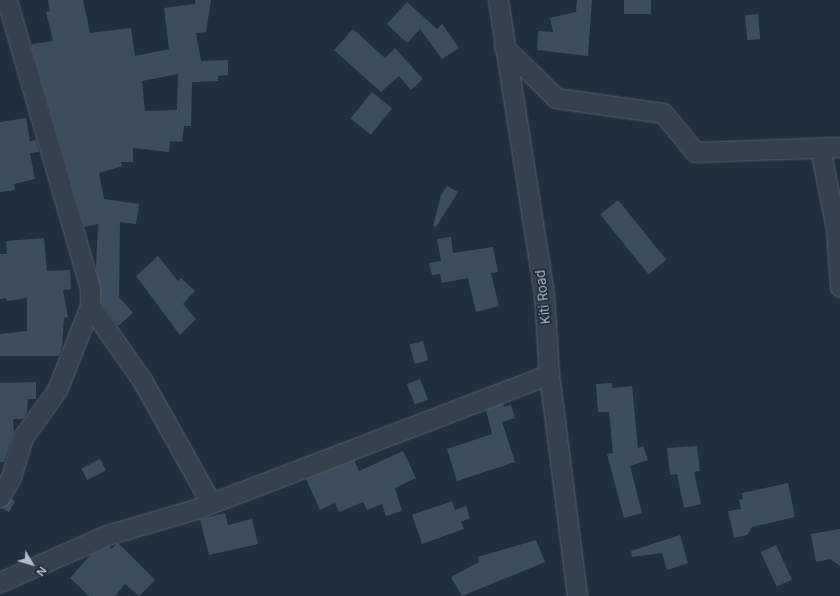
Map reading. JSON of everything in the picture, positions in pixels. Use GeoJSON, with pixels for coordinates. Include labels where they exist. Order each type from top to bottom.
{"type":"FeatureCollection","features":[{"type":"Feature","properties":{"kind":"street"},"geometry":{"type":"LineString","coordinates":[[0,497],[11,477],[23,437],[57,390],[90,306],[90,288],[7,0]]}},
{"type":"Feature","properties":{"kind":"street","name":"Kiti Road"},"geometry":{"type":"LineString","coordinates":[[498,0],[504,47],[544,295],[549,374],[577,596]]}},
{"type":"Feature","properties":{"kind":"street"},"geometry":{"type":"LineString","coordinates":[[504,47],[556,98],[663,113],[695,152],[840,147]]}},
{"type":"Feature","properties":{"kind":"street"},"geometry":{"type":"LineString","coordinates":[[820,148],[836,228],[840,287]]}},
{"type":"Feature","properties":{"kind":"street"},"geometry":{"type":"LineString","coordinates":[[90,306],[142,380],[211,503]]}},
{"type":"Feature","properties":{"kind":"street"},"geometry":{"type":"LineString","coordinates":[[0,582],[107,534],[211,503],[549,374]]}},
{"type":"Feature","properties":{"kind":"building"},"geometry":{"type":"Polygon","coordinates":[[[48,0],[83,0],[90,33],[131,28],[135,56],[169,49],[164,8],[195,4],[195,0],[211,0],[206,32],[196,33],[201,61],[228,60],[228,75],[218,76],[218,81],[192,82],[191,126],[184,126],[182,142],[170,141],[169,152],[133,148],[133,162],[121,162],[122,166],[99,173],[104,199],[139,204],[136,224],[120,222],[119,297],[133,313],[118,326],[101,303],[96,268],[98,224],[84,227],[32,48],[32,44],[53,41],[46,12],[50,11],[48,0]],[[178,74],[142,81],[145,111],[177,110],[178,74]]]}},
{"type":"Feature","properties":{"kind":"building"},"geometry":{"type":"Polygon","coordinates":[[[577,0],[592,0],[588,56],[537,50],[538,31],[553,32],[550,18],[576,12],[577,0]]]}},
{"type":"Feature","properties":{"kind":"building"},"geometry":{"type":"Polygon","coordinates":[[[624,0],[651,0],[651,14],[624,14],[624,0]]]}},
{"type":"Feature","properties":{"kind":"building"},"geometry":{"type":"Polygon","coordinates":[[[407,2],[437,29],[442,24],[459,48],[442,59],[420,29],[407,43],[387,24],[407,2]]]}},
{"type":"Feature","properties":{"kind":"building"},"geometry":{"type":"Polygon","coordinates":[[[758,14],[760,39],[747,40],[745,15],[758,14]]]}},
{"type":"Feature","properties":{"kind":"building"},"geometry":{"type":"Polygon","coordinates":[[[353,29],[385,58],[395,48],[423,79],[411,90],[399,76],[381,92],[334,50],[353,29]]]}},
{"type":"Feature","properties":{"kind":"building"},"geometry":{"type":"Polygon","coordinates":[[[372,92],[392,108],[371,135],[351,118],[372,92]]]}},
{"type":"Feature","properties":{"kind":"building"},"geometry":{"type":"Polygon","coordinates":[[[26,118],[30,141],[36,140],[39,152],[30,153],[35,179],[14,184],[15,190],[0,192],[0,122],[26,118]]]}},
{"type":"Feature","properties":{"kind":"building"},"geometry":{"type":"Polygon","coordinates":[[[447,186],[458,192],[436,227],[433,226],[441,195],[447,186]]]}},
{"type":"Feature","properties":{"kind":"building"},"geometry":{"type":"Polygon","coordinates":[[[618,200],[666,260],[649,274],[600,214],[618,200]]]}},
{"type":"Feature","properties":{"kind":"building"},"geometry":{"type":"Polygon","coordinates":[[[451,237],[453,253],[493,247],[498,272],[491,273],[499,306],[476,312],[468,278],[442,283],[440,274],[432,275],[429,263],[441,261],[437,239],[451,237]]]}},
{"type":"Feature","properties":{"kind":"building"},"geometry":{"type":"Polygon","coordinates":[[[44,238],[47,271],[70,270],[71,289],[63,290],[68,317],[64,318],[62,346],[59,356],[0,356],[0,334],[27,331],[27,298],[7,301],[6,298],[0,299],[0,254],[7,254],[6,241],[44,238]]]}},
{"type":"Feature","properties":{"kind":"building"},"geometry":{"type":"Polygon","coordinates":[[[158,256],[178,281],[181,278],[195,291],[183,304],[196,319],[180,335],[136,276],[158,256]]]}},
{"type":"Feature","properties":{"kind":"building"},"geometry":{"type":"Polygon","coordinates":[[[423,341],[428,360],[415,364],[409,345],[423,341]]]}},
{"type":"Feature","properties":{"kind":"building"},"geometry":{"type":"Polygon","coordinates":[[[420,379],[428,400],[415,405],[407,384],[420,379]]]}},
{"type":"Feature","properties":{"kind":"building"},"geometry":{"type":"Polygon","coordinates":[[[36,382],[36,399],[28,399],[27,412],[23,419],[13,419],[14,431],[4,462],[0,462],[0,383],[36,382]]]}},
{"type":"Feature","properties":{"kind":"building"},"geometry":{"type":"Polygon","coordinates":[[[612,383],[612,388],[632,386],[638,448],[643,446],[648,460],[630,466],[642,513],[624,518],[607,454],[613,453],[609,412],[598,412],[596,384],[612,383]]]}},
{"type":"Feature","properties":{"kind":"building"},"geometry":{"type":"Polygon","coordinates":[[[503,403],[504,407],[511,405],[515,418],[502,422],[515,462],[457,481],[447,449],[492,434],[486,410],[503,403]]]}},
{"type":"Feature","properties":{"kind":"building"},"geometry":{"type":"Polygon","coordinates":[[[697,446],[700,471],[694,472],[701,504],[684,508],[677,474],[670,475],[667,448],[697,446]]]}},
{"type":"Feature","properties":{"kind":"building"},"geometry":{"type":"Polygon","coordinates":[[[403,451],[416,478],[395,488],[402,511],[386,516],[382,504],[367,510],[363,502],[339,512],[335,503],[320,510],[306,479],[354,460],[359,471],[403,451]]]}},
{"type":"Feature","properties":{"kind":"building"},"geometry":{"type":"Polygon","coordinates":[[[100,459],[106,471],[87,480],[81,469],[100,459]]]}},
{"type":"Feature","properties":{"kind":"building"},"geometry":{"type":"Polygon","coordinates":[[[788,483],[795,517],[752,527],[747,535],[734,538],[728,511],[741,509],[739,500],[743,499],[742,493],[788,483]]]}},
{"type":"Feature","properties":{"kind":"building"},"geometry":{"type":"Polygon","coordinates":[[[11,499],[15,501],[9,512],[1,508],[11,499]]]}},
{"type":"Feature","properties":{"kind":"building"},"geometry":{"type":"Polygon","coordinates":[[[452,501],[455,510],[466,506],[470,518],[461,522],[464,529],[422,544],[412,515],[452,501]]]}},
{"type":"Feature","properties":{"kind":"building"},"geometry":{"type":"Polygon","coordinates":[[[225,513],[228,525],[252,519],[258,544],[209,555],[200,519],[225,513]]]}},
{"type":"Feature","properties":{"kind":"building"},"geometry":{"type":"Polygon","coordinates":[[[840,529],[840,566],[830,559],[816,562],[811,534],[840,529]]]}},
{"type":"Feature","properties":{"kind":"building"},"geometry":{"type":"Polygon","coordinates":[[[680,535],[688,563],[667,570],[662,553],[632,557],[631,551],[680,535]]]}},
{"type":"Feature","properties":{"kind":"building"},"geometry":{"type":"Polygon","coordinates":[[[536,540],[545,562],[462,596],[451,577],[479,562],[478,557],[536,540]]]}},
{"type":"Feature","properties":{"kind":"building"},"geometry":{"type":"Polygon","coordinates":[[[118,543],[155,580],[139,596],[125,584],[115,596],[89,596],[70,578],[91,554],[109,546],[111,549],[118,543]]]}},
{"type":"Feature","properties":{"kind":"building"},"geometry":{"type":"Polygon","coordinates":[[[776,545],[792,579],[777,587],[761,552],[776,545]]]}}]}
